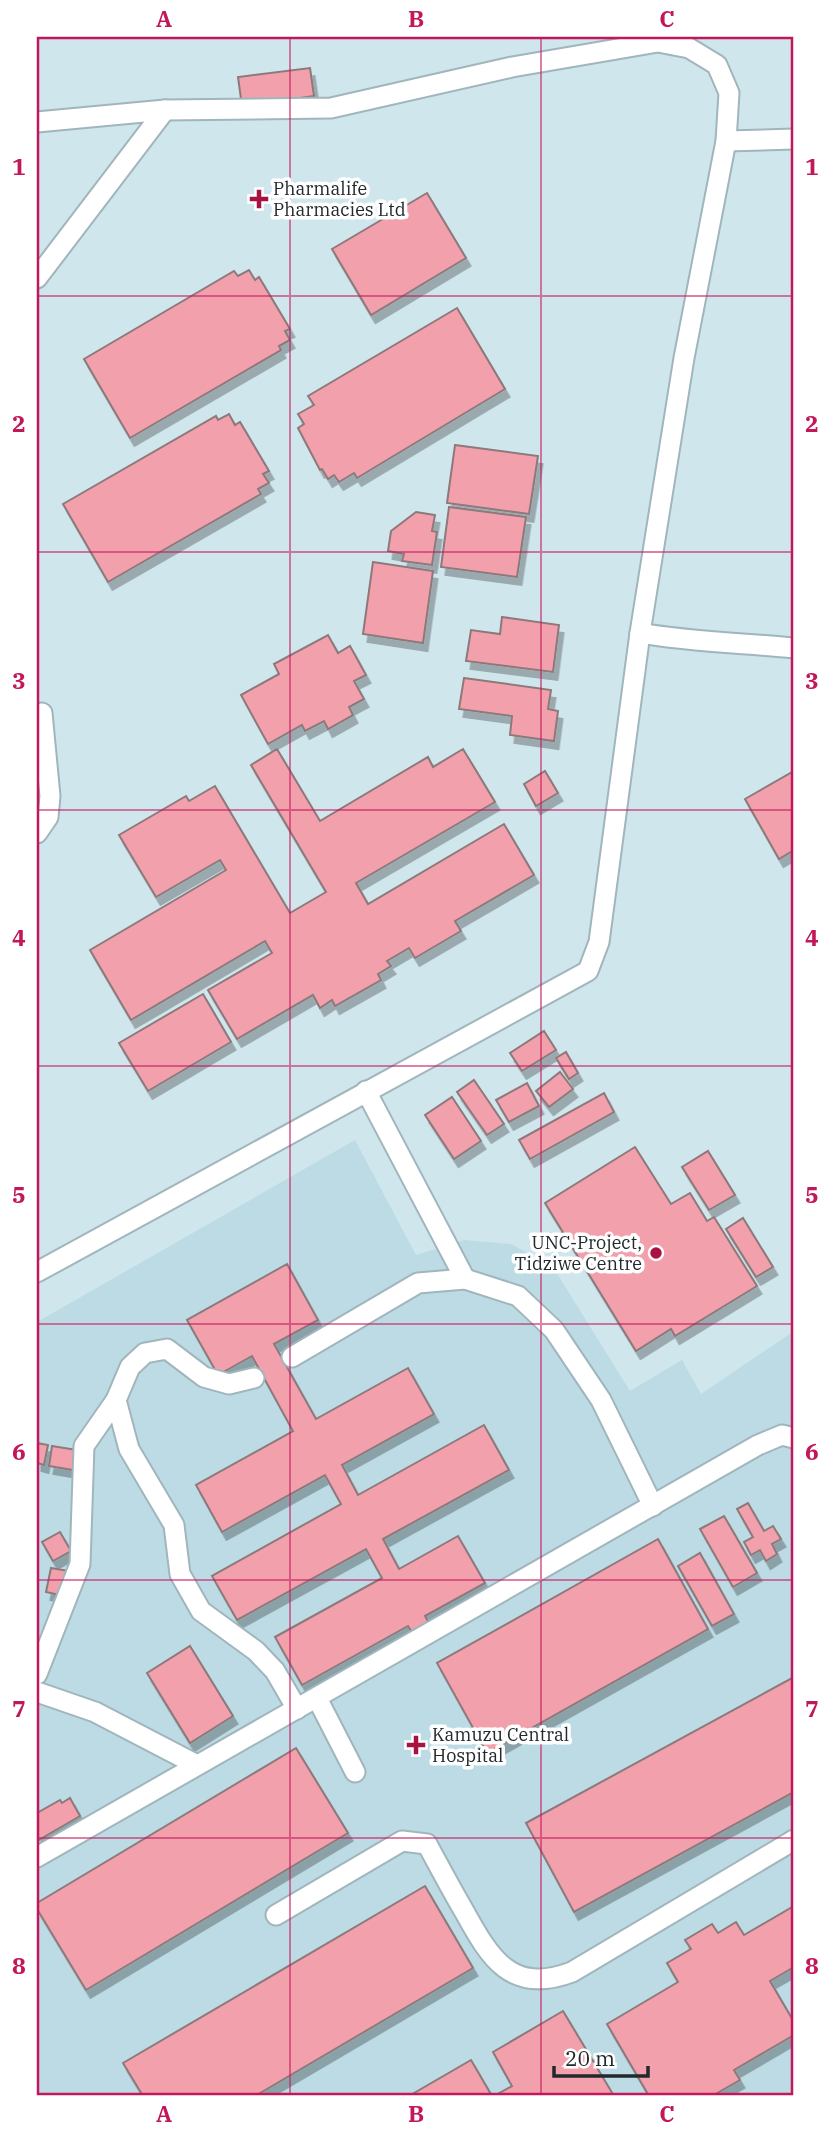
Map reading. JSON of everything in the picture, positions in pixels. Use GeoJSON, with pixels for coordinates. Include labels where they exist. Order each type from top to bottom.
{"type":"FeatureCollection","features":[{"type":"Feature","properties":{"kind":"lane"},"geometry":{"type":"LineString","coordinates":[[37,122],[164,110],[331,108],[512,66],[658,42],[689,48],[717,65],[729,93],[726,141],[684,358],[640,633],[599,942],[589,971],[366,1091],[47,1269],[37,1272]]}},
{"type":"Feature","properties":{"kind":"lane"},"geometry":{"type":"LineString","coordinates":[[37,278],[164,110]]}},
{"type":"Feature","properties":{"kind":"lane"},"geometry":{"type":"LineString","coordinates":[[726,141],[794,139]]}},
{"type":"Feature","properties":{"kind":"lane"},"geometry":{"type":"LineString","coordinates":[[640,633],[681,640],[794,648]]}},
{"type":"Feature","properties":{"kind":"lane"},"geometry":{"type":"LineString","coordinates":[[37,833],[48,817],[50,796],[42,713]]}},
{"type":"Feature","properties":{"kind":"lane"},"geometry":{"type":"LineString","coordinates":[[366,1091],[465,1279]]}},
{"type":"Feature","properties":{"kind":"lane"},"geometry":{"type":"LineString","coordinates":[[292,1357],[418,1283],[465,1279],[518,1296],[554,1329],[601,1400],[653,1506]]}},
{"type":"Feature","properties":{"kind":"lane"},"geometry":{"type":"LineString","coordinates":[[37,1674],[80,1564],[84,1446],[116,1400],[130,1367],[145,1353],[167,1349],[204,1377],[229,1384],[254,1378]]}},
{"type":"Feature","properties":{"kind":"lane"},"geometry":{"type":"LineString","coordinates":[[116,1400],[128,1449],[174,1525],[180,1574],[201,1611],[256,1650],[275,1671],[297,1709]]}},
{"type":"Feature","properties":{"kind":"lane"},"geometry":{"type":"LineString","coordinates":[[37,1857],[758,1445],[782,1435],[794,1438]]}},
{"type":"Feature","properties":{"kind":"lane"},"geometry":{"type":"LineString","coordinates":[[37,1692],[95,1712],[197,1765]]}},
{"type":"Feature","properties":{"kind":"lane"},"geometry":{"type":"LineString","coordinates":[[317,1698],[355,1772]]}},
{"type":"Feature","properties":{"kind":"lane"},"geometry":{"type":"LineString","coordinates":[[276,1915],[402,1842],[427,1844],[485,1949],[508,1971],[526,1978],[550,1978],[572,1972],[794,1840]]}},
{"type":"Feature","properties":{"kind":"shaded area","name":"Kamuzu Central Hospital"},"geometry":{"type":"Polygon","coordinates":[[[355,1140],[416,1255],[464,1240],[511,1244],[553,1267],[630,1391],[682,1360],[701,1394],[794,1331],[794,2096],[37,2096],[37,1322],[355,1140]]]}},
{"type":"Feature","properties":{"kind":"building"},"geometry":{"type":"Polygon","coordinates":[[[310,68],[314,96],[242,106],[238,77],[310,68]]]}},
{"type":"Feature","properties":{"kind":"building"},"geometry":{"type":"Polygon","coordinates":[[[427,193],[466,258],[371,315],[332,249],[427,193]]]}},
{"type":"Feature","properties":{"kind":"building"},"geometry":{"type":"Polygon","coordinates":[[[249,270],[255,280],[259,277],[290,329],[285,331],[290,340],[279,346],[281,350],[130,438],[84,359],[234,271],[238,276],[249,270]]]}},
{"type":"Feature","properties":{"kind":"building"},"geometry":{"type":"Polygon","coordinates":[[[457,308],[505,389],[357,478],[354,473],[339,482],[334,475],[328,479],[322,469],[320,470],[298,428],[304,424],[298,414],[314,405],[308,396],[457,308]]]}},
{"type":"Feature","properties":{"kind":"building"},"geometry":{"type":"Polygon","coordinates":[[[229,414],[235,425],[240,422],[269,471],[263,474],[269,483],[258,489],[261,494],[108,582],[63,504],[216,416],[218,420],[229,414]]]}},
{"type":"Feature","properties":{"kind":"building"},"geometry":{"type":"Polygon","coordinates":[[[455,445],[538,456],[529,514],[447,503],[455,445]]]}},
{"type":"Feature","properties":{"kind":"building"},"geometry":{"type":"Polygon","coordinates":[[[449,507],[526,517],[517,577],[441,567],[449,507]]]}},
{"type":"Feature","properties":{"kind":"building"},"geometry":{"type":"Polygon","coordinates":[[[416,512],[435,515],[432,531],[437,532],[432,565],[402,561],[404,554],[388,551],[391,531],[416,512]]]}},
{"type":"Feature","properties":{"kind":"building"},"geometry":{"type":"Polygon","coordinates":[[[373,562],[433,571],[423,643],[363,634],[373,562]]]}},
{"type":"Feature","properties":{"kind":"building"},"geometry":{"type":"Polygon","coordinates":[[[502,617],[559,625],[553,672],[466,661],[471,630],[500,634],[502,617]]]}},
{"type":"Feature","properties":{"kind":"building"},"geometry":{"type":"Polygon","coordinates":[[[328,635],[338,653],[350,646],[366,675],[354,681],[364,699],[349,707],[353,715],[328,729],[324,721],[305,731],[302,725],[268,744],[241,695],[279,674],[274,664],[328,635]]]}},
{"type":"Feature","properties":{"kind":"building"},"geometry":{"type":"Polygon","coordinates":[[[464,678],[551,690],[548,709],[558,711],[554,741],[510,735],[512,716],[459,709],[464,678]]]}},
{"type":"Feature","properties":{"kind":"building"},"geometry":{"type":"Polygon","coordinates":[[[277,749],[320,821],[428,757],[433,767],[463,749],[495,802],[356,883],[368,904],[504,824],[534,875],[455,921],[461,931],[415,958],[409,948],[387,961],[391,966],[378,974],[381,980],[335,1006],[332,1000],[320,1008],[313,995],[237,1039],[208,990],[272,953],[265,941],[131,1020],[90,950],[226,870],[220,860],[156,897],[119,835],[186,796],[189,801],[215,786],[290,913],[326,892],[251,765],[277,749]]]}},
{"type":"Feature","properties":{"kind":"building"},"geometry":{"type":"Polygon","coordinates":[[[545,771],[558,793],[536,806],[524,784],[545,771]]]}},
{"type":"Feature","properties":{"kind":"building"},"geometry":{"type":"Polygon","coordinates":[[[794,771],[794,850],[779,859],[745,799],[794,771]]]}},
{"type":"Feature","properties":{"kind":"building"},"geometry":{"type":"Polygon","coordinates":[[[203,994],[231,1042],[148,1091],[119,1043],[203,994]]]}},
{"type":"Feature","properties":{"kind":"building"},"geometry":{"type":"Polygon","coordinates":[[[544,1031],[556,1050],[522,1071],[510,1053],[544,1031]]]}},
{"type":"Feature","properties":{"kind":"building"},"geometry":{"type":"Polygon","coordinates":[[[566,1052],[578,1073],[569,1079],[556,1058],[566,1052]]]}},
{"type":"Feature","properties":{"kind":"building"},"geometry":{"type":"Polygon","coordinates":[[[560,1072],[573,1089],[549,1107],[536,1091],[560,1072]]]}},
{"type":"Feature","properties":{"kind":"building"},"geometry":{"type":"Polygon","coordinates":[[[474,1080],[504,1124],[487,1135],[457,1092],[474,1080]]]}},
{"type":"Feature","properties":{"kind":"building"},"geometry":{"type":"Polygon","coordinates":[[[527,1083],[539,1106],[509,1122],[496,1100],[527,1083]]]}},
{"type":"Feature","properties":{"kind":"building"},"geometry":{"type":"Polygon","coordinates":[[[604,1093],[614,1112],[530,1159],[519,1140],[604,1093]]]}},
{"type":"Feature","properties":{"kind":"building"},"geometry":{"type":"Polygon","coordinates":[[[452,1097],[481,1141],[454,1159],[425,1115],[452,1097]]]}},
{"type":"Feature","properties":{"kind":"building","name":"UNC-Project, Tidziwe Centre"},"geometry":{"type":"Polygon","coordinates":[[[635,1147],[671,1204],[690,1193],[707,1221],[714,1217],[757,1286],[675,1336],[671,1329],[636,1351],[545,1203],[635,1147]]]}},
{"type":"Feature","properties":{"kind":"building"},"geometry":{"type":"Polygon","coordinates":[[[708,1151],[735,1195],[709,1210],[682,1167],[708,1151]]]}},
{"type":"Feature","properties":{"kind":"building"},"geometry":{"type":"Polygon","coordinates":[[[743,1218],[773,1267],[756,1277],[726,1229],[743,1218]]]}},
{"type":"Feature","properties":{"kind":"building"},"geometry":{"type":"Polygon","coordinates":[[[287,1264],[318,1320],[274,1344],[316,1419],[408,1368],[434,1414],[342,1465],[358,1495],[484,1425],[509,1470],[383,1539],[399,1569],[458,1536],[485,1583],[425,1616],[430,1625],[413,1634],[408,1626],[302,1685],[275,1637],[382,1578],[366,1549],[237,1620],[212,1576],[341,1504],[325,1475],[222,1532],[196,1485],[293,1431],[252,1356],[218,1375],[187,1320],[287,1264]]]}},
{"type":"Feature","properties":{"kind":"building"},"geometry":{"type":"Polygon","coordinates":[[[37,1443],[48,1445],[44,1465],[37,1463],[37,1443]]]}},
{"type":"Feature","properties":{"kind":"building"},"geometry":{"type":"Polygon","coordinates":[[[52,1446],[77,1450],[73,1470],[49,1466],[52,1446]]]}},
{"type":"Feature","properties":{"kind":"building"},"geometry":{"type":"Polygon","coordinates":[[[748,1503],[764,1531],[773,1526],[781,1539],[772,1544],[777,1554],[766,1561],[760,1550],[751,1555],[744,1542],[753,1537],[737,1509],[748,1503]]]}},
{"type":"Feature","properties":{"kind":"building"},"geometry":{"type":"Polygon","coordinates":[[[724,1516],[757,1573],[733,1587],[700,1529],[724,1516]]]}},
{"type":"Feature","properties":{"kind":"building"},"geometry":{"type":"Polygon","coordinates":[[[60,1532],[71,1551],[53,1561],[42,1542],[60,1532]]]}},
{"type":"Feature","properties":{"kind":"building"},"geometry":{"type":"Polygon","coordinates":[[[658,1539],[708,1629],[487,1753],[437,1663],[658,1539]]]}},
{"type":"Feature","properties":{"kind":"building"},"geometry":{"type":"Polygon","coordinates":[[[700,1553],[734,1614],[712,1626],[678,1566],[700,1553]]]}},
{"type":"Feature","properties":{"kind":"building"},"geometry":{"type":"Polygon","coordinates":[[[51,1568],[69,1571],[64,1596],[46,1592],[51,1568]]]}},
{"type":"Feature","properties":{"kind":"building"},"geometry":{"type":"Polygon","coordinates":[[[190,1646],[233,1716],[190,1743],[147,1673],[190,1646]]]}},
{"type":"Feature","properties":{"kind":"building"},"geometry":{"type":"Polygon","coordinates":[[[794,1677],[794,1792],[574,1912],[526,1823],[794,1677]]]}},
{"type":"Feature","properties":{"kind":"building"},"geometry":{"type":"Polygon","coordinates":[[[296,1748],[348,1833],[86,1990],[37,1909],[37,1903],[296,1748]]]}},
{"type":"Feature","properties":{"kind":"building"},"geometry":{"type":"Polygon","coordinates":[[[70,1798],[80,1816],[37,1841],[37,1813],[60,1800],[62,1803],[70,1798]]]}},
{"type":"Feature","properties":{"kind":"building"},"geometry":{"type":"Polygon","coordinates":[[[425,1886],[473,1968],[255,2096],[143,2096],[123,2063],[425,1886]]]}},
{"type":"Feature","properties":{"kind":"building"},"geometry":{"type":"Polygon","coordinates":[[[794,1906],[794,1967],[770,1981],[794,2022],[794,2035],[734,2070],[740,2080],[712,2096],[649,2096],[607,2024],[678,1982],[667,1963],[691,1949],[685,1940],[712,1924],[718,1933],[736,1922],[744,1935],[794,1906]]]}},
{"type":"Feature","properties":{"kind":"building"},"geometry":{"type":"Polygon","coordinates":[[[563,2011],[614,2096],[494,2096],[512,2086],[493,2052],[563,2011]]]}},
{"type":"Feature","properties":{"kind":"building"},"geometry":{"type":"Polygon","coordinates":[[[471,2060],[492,2096],[409,2096],[471,2060]]]}},
{"type":"Feature","properties":{"kind":"place","name":"Pharmalife Pharmacies Ltd"},"geometry":{"type":"Point","coordinates":[259,199]}},
{"type":"Feature","properties":{"kind":"place","name":"UNC-Project, Tidziwe Centre"},"geometry":{"type":"Point","coordinates":[656,1253]}},
{"type":"Feature","properties":{"kind":"place","name":"Kamuzu Central Hospital"},"geometry":{"type":"Point","coordinates":[416,1745]}}]}
